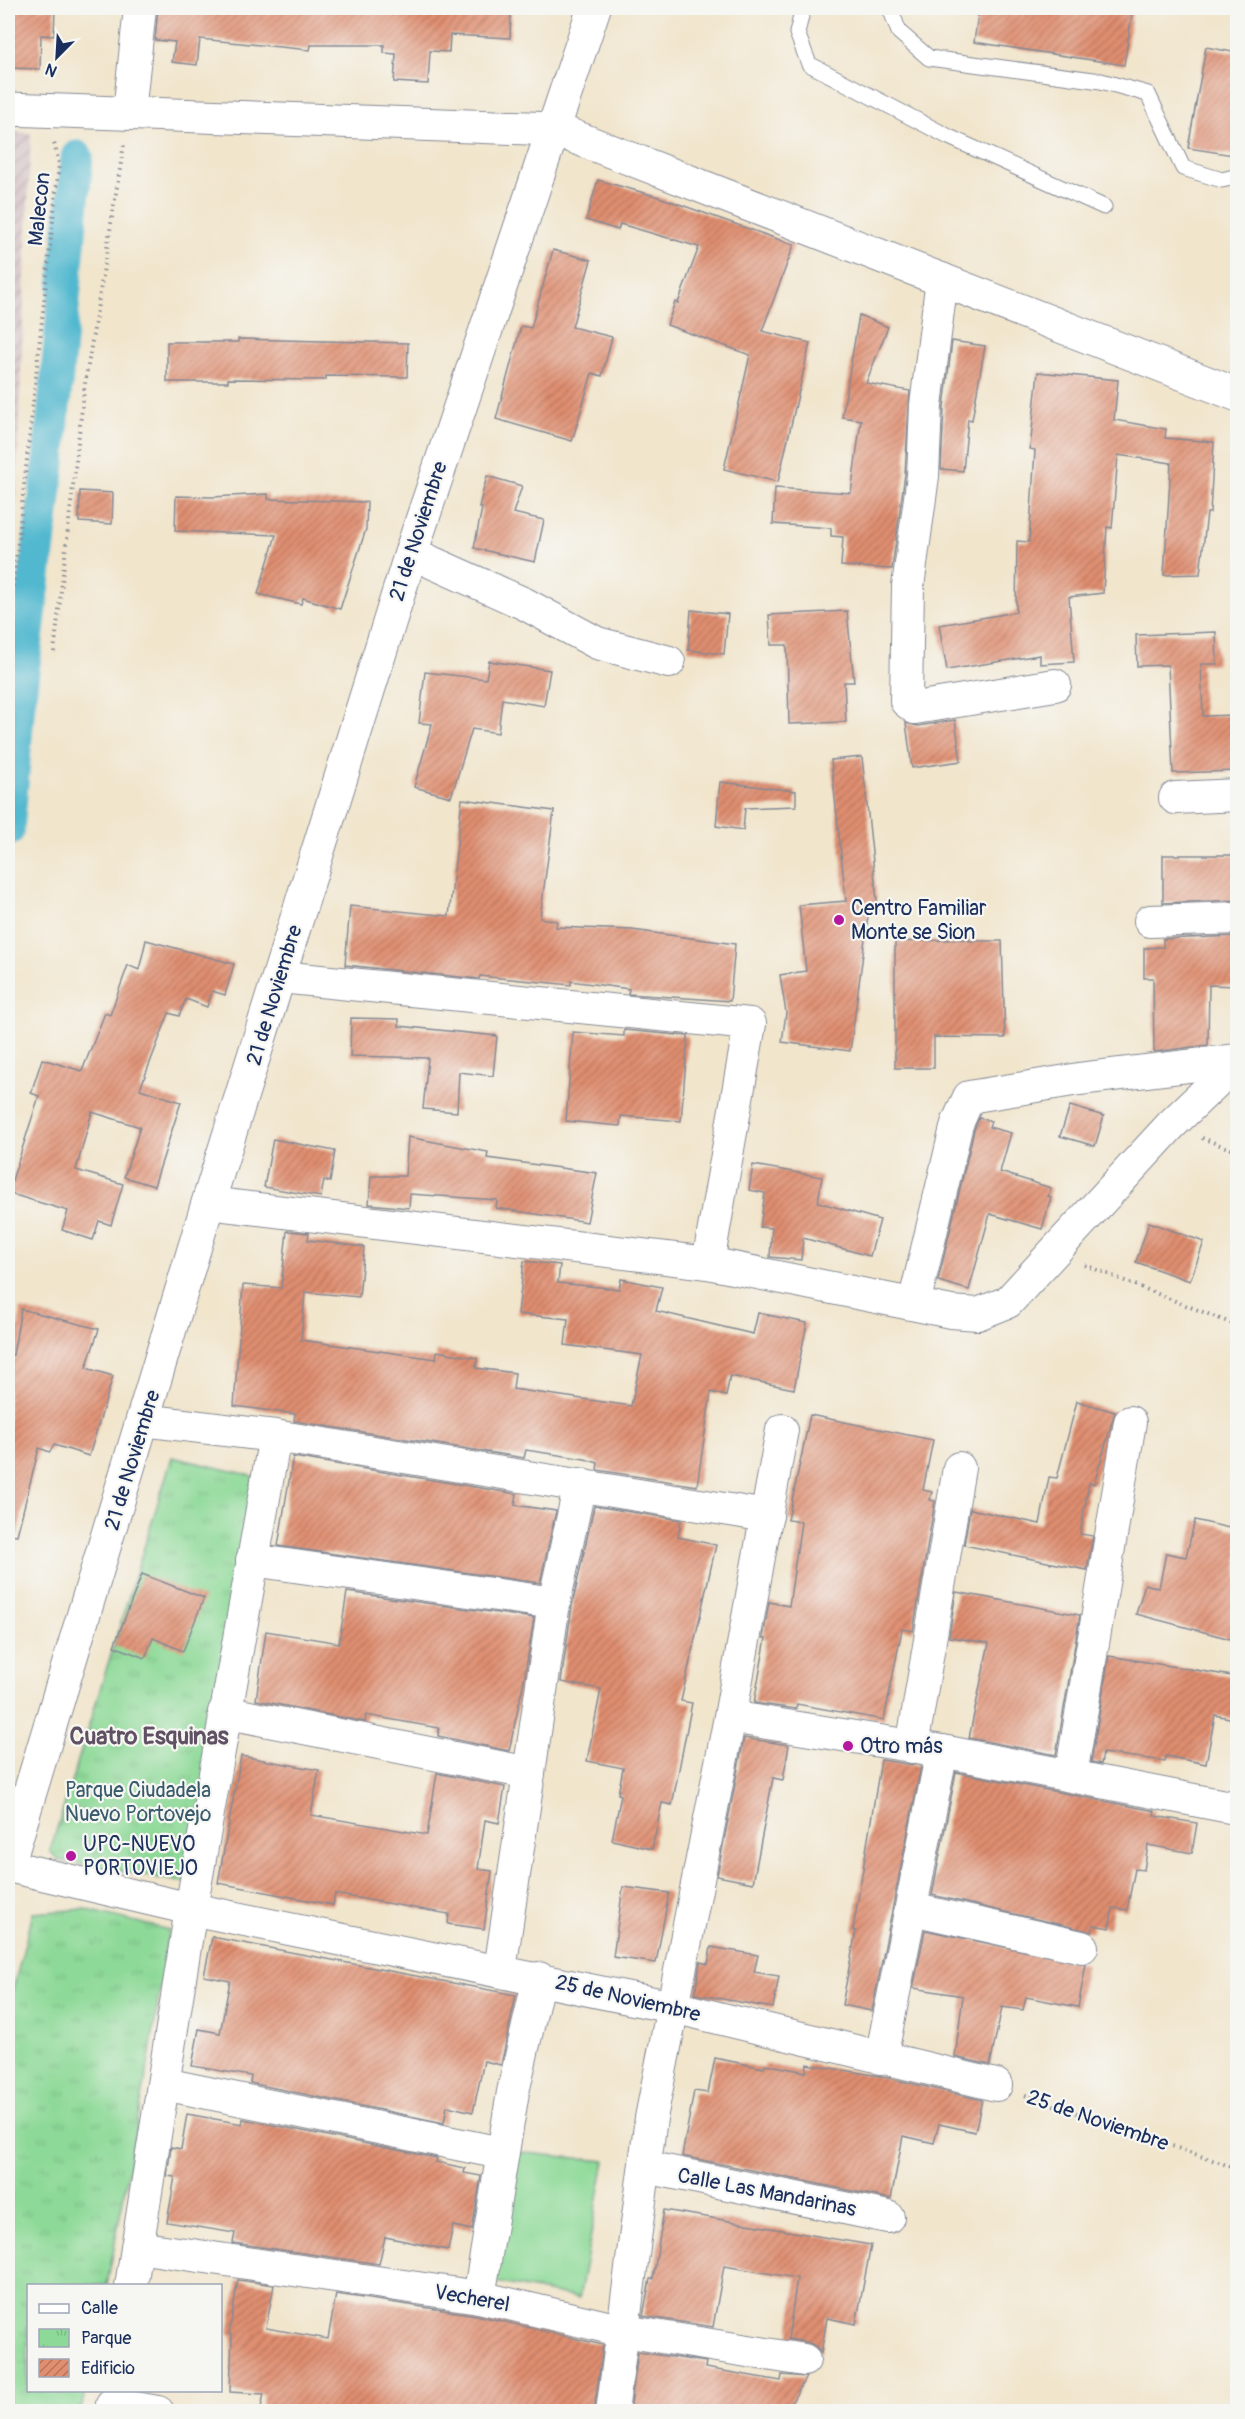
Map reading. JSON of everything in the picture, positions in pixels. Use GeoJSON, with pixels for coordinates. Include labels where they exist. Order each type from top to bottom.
{"type":"FeatureCollection","features":[{"type":"Feature","properties":{"kind":"street"},"geometry":{"type":"LineString","coordinates":[[129,113],[140,8]]}},
{"type":"Feature","properties":{"kind":"street","name":"21 de Noviembre"},"geometry":{"type":"LineString","coordinates":[[8,1866],[208,1203],[411,553],[594,8]]}},
{"type":"Feature","properties":{"kind":"street"},"geometry":{"type":"LineString","coordinates":[[8,109],[554,129],[1238,395]]}},
{"type":"Feature","properties":{"kind":"street"},"geometry":{"type":"LineString","coordinates":[[942,279],[926,405],[923,476],[908,586],[906,701],[915,708],[1055,686]]}},
{"type":"Feature","properties":{"kind":"street"},"geometry":{"type":"LineString","coordinates":[[411,553],[525,604],[597,643],[669,662]]}},
{"type":"Feature","properties":{"kind":"street"},"geometry":{"type":"LineString","coordinates":[[1175,798],[1238,795]]}},
{"type":"Feature","properties":{"kind":"street"},"geometry":{"type":"LineString","coordinates":[[1150,921],[1238,918]]}},
{"type":"Feature","properties":{"kind":"street"},"geometry":{"type":"LineString","coordinates":[[280,977],[750,1024],[708,1263]]}},
{"type":"Feature","properties":{"kind":"street"},"geometry":{"type":"LineString","coordinates":[[208,1203],[708,1263],[914,1304],[978,1314],[1008,1302],[1171,1125],[1238,1061]]}},
{"type":"Feature","properties":{"kind":"street"},"geometry":{"type":"LineString","coordinates":[[914,1304],[957,1124],[969,1097],[1079,1079],[1238,1061]]}},
{"type":"Feature","properties":{"kind":"street"},"geometry":{"type":"LineString","coordinates":[[143,1420],[275,1436],[767,1516]]}},
{"type":"Feature","properties":{"kind":"street"},"geometry":{"type":"LineString","coordinates":[[1071,1775],[1130,1422]]}},
{"type":"Feature","properties":{"kind":"street"},"geometry":{"type":"LineString","coordinates":[[612,2412],[651,2118],[730,1717],[782,1430]]}},
{"type":"Feature","properties":{"kind":"street"},"geometry":{"type":"LineString","coordinates":[[131,2284],[224,1712],[275,1436]]}},
{"type":"Feature","properties":{"kind":"street"},"geometry":{"type":"LineString","coordinates":[[912,1747],[959,1468]]}},
{"type":"Feature","properties":{"kind":"street"},"geometry":{"type":"LineString","coordinates":[[500,1970],[555,1603],[580,1484]]}},
{"type":"Feature","properties":{"kind":"street"},"geometry":{"type":"LineString","coordinates":[[252,1560],[555,1603]]}},
{"type":"Feature","properties":{"kind":"street"},"geometry":{"type":"LineString","coordinates":[[224,1712],[529,1773]]}},
{"type":"Feature","properties":{"kind":"street"},"geometry":{"type":"LineString","coordinates":[[730,1717],[942,1751],[1235,1808],[1238,1804]]}},
{"type":"Feature","properties":{"kind":"street"},"geometry":{"type":"LineString","coordinates":[[881,2058],[942,1751]]}},
{"type":"Feature","properties":{"kind":"street","name":"25 de Noviembre"},"geometry":{"type":"LineString","coordinates":[[8,1866],[191,1909],[673,2007],[996,2085]]}},
{"type":"Feature","properties":{"kind":"street"},"geometry":{"type":"LineString","coordinates":[[912,1909],[1082,1947]]}},
{"type":"Feature","properties":{"kind":"street"},"geometry":{"type":"LineString","coordinates":[[479,2297],[501,2153],[539,1978]]}},
{"type":"Feature","properties":{"kind":"street"},"geometry":{"type":"LineString","coordinates":[[164,2085],[501,2153]]}},
{"type":"Feature","properties":{"kind":"street","name":"Calle Las Mandarinas"},"geometry":{"type":"LineString","coordinates":[[646,2167],[888,2217]]}},
{"type":"Feature","properties":{"kind":"street","name":"Vecherel"},"geometry":{"type":"LineString","coordinates":[[137,2247],[479,2297],[624,2331],[804,2360]]}},
{"type":"Feature","properties":{"kind":"street"},"geometry":{"type":"LineString","coordinates":[[112,2402],[158,2412]]}},
{"type":"Feature","properties":{"kind":"lane"},"geometry":{"type":"LineString","coordinates":[[803,8],[797,33],[809,64],[949,137],[1104,207]]}},
{"type":"Feature","properties":{"kind":"lane"},"geometry":{"type":"LineString","coordinates":[[890,8],[899,32],[928,58],[1101,81],[1148,94],[1184,168],[1222,180],[1238,176]]}},
{"type":"Feature","properties":{"kind":"path","name":"Malecon"},"geometry":{"type":"LineString","coordinates":[[8,634],[59,164],[46,111]]}},
{"type":"Feature","properties":{"kind":"path"},"geometry":{"type":"LineString","coordinates":[[54,652],[84,390],[129,113]]}},
{"type":"Feature","properties":{"kind":"path"},"geometry":{"type":"LineString","coordinates":[[1054,1252],[1238,1326]]}},
{"type":"Feature","properties":{"kind":"path","name":"25 de Noviembre"},"geometry":{"type":"LineString","coordinates":[[996,2085],[1238,2169]]}},
{"type":"Feature","properties":{"kind":"shaded area"},"geometry":{"type":"Polygon","coordinates":[[[8,132],[31,133],[16,490],[8,555],[8,132]]]}},
{"type":"Feature","properties":{"kind":"green space","name":"Parque Ciudadela Nuevo Portovejo"},"geometry":{"type":"Polygon","coordinates":[[[172,1457],[254,1476],[199,1885],[58,1860],[50,1851],[172,1457]]]}},
{"type":"Feature","properties":{"kind":"green space"},"geometry":{"type":"Polygon","coordinates":[[[84,1909],[169,1930],[149,2060],[107,2284],[27,2284],[27,2392],[85,2392],[81,2411],[8,2411],[8,2008],[33,1913],[84,1909]]]}},
{"type":"Feature","properties":{"kind":"green space"},"geometry":{"type":"Polygon","coordinates":[[[506,2151],[605,2161],[579,2298],[495,2282],[506,2151]]]}},
{"type":"Feature","properties":{"kind":"building"},"geometry":{"type":"Polygon","coordinates":[[[8,8],[55,8],[54,36],[41,35],[40,69],[8,68],[8,8]]]}},
{"type":"Feature","properties":{"kind":"building"},"geometry":{"type":"Polygon","coordinates":[[[158,8],[511,8],[510,38],[450,35],[449,52],[430,51],[428,84],[394,82],[396,54],[384,53],[384,45],[311,45],[310,50],[200,39],[197,65],[172,62],[175,42],[155,40],[158,8]]]}},
{"type":"Feature","properties":{"kind":"building"},"geometry":{"type":"Polygon","coordinates":[[[979,8],[1133,8],[1124,65],[974,42],[979,8]]]}},
{"type":"Feature","properties":{"kind":"building"},"geometry":{"type":"Polygon","coordinates":[[[1206,47],[1238,53],[1238,128],[1233,155],[1188,148],[1206,47]]]}},
{"type":"Feature","properties":{"kind":"building"},"geometry":{"type":"Polygon","coordinates":[[[598,180],[659,197],[794,245],[762,331],[810,343],[778,482],[724,469],[750,355],[667,325],[675,302],[678,303],[699,247],[620,224],[618,230],[586,220],[598,180]]]}},
{"type":"Feature","properties":{"kind":"building"},"geometry":{"type":"Polygon","coordinates":[[[553,250],[591,260],[572,327],[612,337],[602,376],[592,373],[572,441],[496,419],[521,326],[531,328],[553,250]]]}},
{"type":"Feature","properties":{"kind":"building"},"geometry":{"type":"Polygon","coordinates":[[[859,315],[888,327],[866,383],[910,391],[905,474],[892,569],[841,566],[843,537],[831,536],[831,528],[773,524],[775,488],[851,493],[861,420],[842,417],[859,315]]]}},
{"type":"Feature","properties":{"kind":"building"},"geometry":{"type":"Polygon","coordinates":[[[238,339],[408,343],[407,377],[326,376],[326,380],[228,379],[228,382],[167,382],[167,342],[238,342],[238,339]]]}},
{"type":"Feature","properties":{"kind":"building"},"geometry":{"type":"Polygon","coordinates":[[[952,341],[985,346],[972,420],[968,419],[963,471],[941,469],[944,407],[952,341]]]}},
{"type":"Feature","properties":{"kind":"building"},"geometry":{"type":"Polygon","coordinates":[[[1038,372],[1118,380],[1114,420],[1166,429],[1165,438],[1214,442],[1210,513],[1207,513],[1200,574],[1164,575],[1171,463],[1118,455],[1112,528],[1107,527],[1103,593],[1069,597],[1074,662],[1040,664],[1040,655],[947,670],[939,625],[1016,612],[1017,541],[1029,542],[1035,450],[1030,449],[1038,372]]]}},
{"type":"Feature","properties":{"kind":"building"},"geometry":{"type":"Polygon","coordinates":[[[487,476],[522,486],[513,513],[544,520],[535,562],[474,548],[482,508],[479,507],[487,476]]]}},
{"type":"Feature","properties":{"kind":"building"},"geometry":{"type":"Polygon","coordinates":[[[80,491],[113,493],[112,524],[79,522],[80,491]]]}},
{"type":"Feature","properties":{"kind":"building"},"geometry":{"type":"Polygon","coordinates":[[[268,494],[268,499],[367,502],[366,529],[340,609],[303,598],[301,604],[258,594],[276,535],[175,531],[176,496],[268,494]]]}},
{"type":"Feature","properties":{"kind":"building"},"geometry":{"type":"Polygon","coordinates":[[[691,610],[728,614],[724,654],[688,650],[691,610]]]}},
{"type":"Feature","properties":{"kind":"building"},"geometry":{"type":"Polygon","coordinates":[[[847,611],[854,682],[844,682],[846,722],[789,724],[787,645],[771,645],[769,615],[847,611]]]}},
{"type":"Feature","properties":{"kind":"building"},"geometry":{"type":"Polygon","coordinates":[[[1216,632],[1217,664],[1201,664],[1203,716],[1238,715],[1238,771],[1173,773],[1168,665],[1137,666],[1136,635],[1216,632]]]}},
{"type":"Feature","properties":{"kind":"building"},"geometry":{"type":"Polygon","coordinates":[[[489,661],[550,670],[544,706],[502,699],[498,733],[472,729],[451,797],[414,787],[432,724],[419,723],[425,672],[486,679],[489,661]]]}},
{"type":"Feature","properties":{"kind":"building"},"geometry":{"type":"Polygon","coordinates":[[[955,720],[961,761],[912,768],[906,723],[918,726],[955,720]]]}},
{"type":"Feature","properties":{"kind":"building"},"geometry":{"type":"Polygon","coordinates":[[[862,757],[878,910],[869,909],[850,1051],[782,1042],[786,1013],[780,975],[806,971],[799,905],[846,901],[831,760],[862,757]]]}},
{"type":"Feature","properties":{"kind":"building"},"geometry":{"type":"Polygon","coordinates":[[[720,782],[796,791],[796,806],[745,808],[743,830],[716,826],[720,782]]]}},
{"type":"Feature","properties":{"kind":"building"},"geometry":{"type":"Polygon","coordinates":[[[462,799],[554,811],[540,918],[557,921],[556,927],[632,930],[735,944],[730,1001],[628,994],[629,989],[571,981],[571,985],[480,976],[479,979],[345,965],[350,906],[449,916],[462,799]]]}},
{"type":"Feature","properties":{"kind":"building"},"geometry":{"type":"Polygon","coordinates":[[[1163,855],[1238,855],[1238,900],[1163,903],[1163,855]]]}},
{"type":"Feature","properties":{"kind":"building"},"geometry":{"type":"Polygon","coordinates":[[[1238,936],[1238,986],[1209,985],[1208,1045],[1154,1052],[1153,978],[1144,978],[1144,948],[1163,947],[1163,939],[1238,936]]]}},
{"type":"Feature","properties":{"kind":"building"},"geometry":{"type":"Polygon","coordinates":[[[969,939],[969,941],[1002,941],[1005,1038],[934,1037],[934,1068],[895,1068],[895,942],[969,939]]]}},
{"type":"Feature","properties":{"kind":"building"},"geometry":{"type":"Polygon","coordinates":[[[146,940],[234,964],[225,995],[212,991],[207,1007],[186,999],[179,1016],[169,1013],[140,1089],[181,1102],[154,1186],[124,1177],[140,1127],[92,1112],[76,1170],[123,1184],[111,1225],[99,1221],[93,1240],[62,1230],[68,1211],[8,1193],[39,1096],[31,1093],[42,1059],[82,1071],[105,1013],[110,1015],[128,965],[139,970],[146,940]]]}},
{"type":"Feature","properties":{"kind":"building"},"geometry":{"type":"Polygon","coordinates":[[[351,1018],[399,1019],[399,1026],[497,1036],[493,1076],[459,1072],[457,1112],[423,1109],[428,1058],[350,1056],[351,1018]]]}},
{"type":"Feature","properties":{"kind":"building"},"geometry":{"type":"Polygon","coordinates":[[[624,1030],[688,1036],[681,1121],[621,1116],[620,1126],[566,1121],[573,1032],[624,1036],[624,1030]]]}},
{"type":"Feature","properties":{"kind":"building"},"geometry":{"type":"Polygon","coordinates":[[[1070,1106],[1104,1116],[1095,1146],[1060,1136],[1070,1106]]]}},
{"type":"Feature","properties":{"kind":"building"},"geometry":{"type":"Polygon","coordinates":[[[979,1118],[991,1121],[989,1127],[1011,1133],[1000,1172],[1051,1188],[1048,1196],[1051,1197],[1042,1229],[990,1214],[969,1290],[938,1281],[974,1130],[979,1118]]]}},
{"type":"Feature","properties":{"kind":"building"},"geometry":{"type":"Polygon","coordinates":[[[408,1137],[488,1152],[487,1158],[597,1173],[587,1222],[496,1208],[497,1200],[410,1194],[409,1208],[369,1204],[371,1176],[405,1176],[408,1137]]]}},
{"type":"Feature","properties":{"kind":"building"},"geometry":{"type":"Polygon","coordinates":[[[273,1139],[335,1151],[330,1182],[324,1180],[321,1197],[264,1187],[273,1139]]]}},
{"type":"Feature","properties":{"kind":"building"},"geometry":{"type":"Polygon","coordinates":[[[753,1165],[822,1177],[818,1202],[880,1220],[870,1256],[803,1238],[801,1260],[770,1257],[772,1228],[760,1227],[765,1193],[749,1190],[753,1165]]]}},
{"type":"Feature","properties":{"kind":"building"},"geometry":{"type":"Polygon","coordinates":[[[1149,1222],[1204,1242],[1190,1281],[1136,1262],[1149,1222]]]}},
{"type":"Feature","properties":{"kind":"building"},"geometry":{"type":"Polygon","coordinates":[[[287,1231],[309,1233],[308,1240],[364,1247],[359,1297],[305,1292],[301,1340],[436,1359],[437,1351],[477,1358],[476,1368],[515,1373],[513,1389],[631,1406],[642,1355],[565,1345],[568,1319],[518,1314],[524,1261],[560,1265],[558,1283],[619,1289],[621,1279],[662,1287],[656,1311],[753,1334],[758,1313],[807,1323],[794,1389],[730,1376],[726,1396],[711,1392],[697,1486],[597,1470],[598,1463],[585,1459],[526,1450],[524,1458],[294,1421],[295,1414],[234,1406],[243,1285],[281,1288],[287,1231]]]}},
{"type":"Feature","properties":{"kind":"building"},"geometry":{"type":"Polygon","coordinates":[[[21,1309],[99,1329],[86,1368],[113,1376],[89,1456],[54,1445],[50,1452],[39,1448],[17,1535],[8,1534],[8,1354],[13,1355],[21,1309]]]}},
{"type":"Feature","properties":{"kind":"building"},"geometry":{"type":"Polygon","coordinates":[[[1077,1401],[1115,1412],[1094,1484],[1089,1483],[1080,1534],[1093,1536],[1087,1570],[964,1545],[970,1509],[1040,1524],[1049,1477],[1057,1478],[1077,1401]]]}},
{"type":"Feature","properties":{"kind":"building"},"geometry":{"type":"Polygon","coordinates":[[[810,1415],[933,1440],[923,1490],[932,1492],[930,1500],[935,1501],[913,1631],[902,1629],[884,1720],[797,1704],[796,1709],[754,1703],[766,1638],[763,1638],[769,1602],[789,1606],[801,1522],[788,1520],[810,1415]]]}},
{"type":"Feature","properties":{"kind":"building"},"geometry":{"type":"Polygon","coordinates":[[[293,1457],[517,1494],[515,1505],[556,1511],[540,1583],[278,1546],[293,1457]]]}},
{"type":"Feature","properties":{"kind":"building"},"geometry":{"type":"Polygon","coordinates":[[[594,1506],[681,1520],[678,1537],[716,1545],[681,1701],[692,1703],[672,1805],[662,1803],[652,1849],[612,1840],[621,1795],[618,1794],[623,1768],[587,1761],[601,1689],[561,1682],[572,1606],[594,1506]]]}},
{"type":"Feature","properties":{"kind":"building"},"geometry":{"type":"Polygon","coordinates":[[[1195,1520],[1238,1530],[1238,1641],[1136,1614],[1145,1584],[1159,1588],[1166,1553],[1186,1557],[1195,1520]]]}},
{"type":"Feature","properties":{"kind":"building"},"geometry":{"type":"Polygon","coordinates":[[[142,1574],[204,1598],[183,1651],[153,1638],[145,1658],[114,1646],[142,1574]]]}},
{"type":"Feature","properties":{"kind":"building"},"geometry":{"type":"Polygon","coordinates":[[[347,1592],[534,1618],[509,1751],[438,1736],[439,1728],[366,1715],[365,1722],[256,1700],[266,1631],[339,1643],[347,1592]]]}},
{"type":"Feature","properties":{"kind":"building"},"geometry":{"type":"Polygon","coordinates":[[[956,1592],[1080,1615],[1056,1755],[969,1738],[989,1643],[949,1637],[956,1592]]]}},
{"type":"Feature","properties":{"kind":"building"},"geometry":{"type":"Polygon","coordinates":[[[1109,1656],[1238,1677],[1234,1719],[1215,1715],[1206,1764],[1166,1756],[1165,1761],[1103,1753],[1101,1764],[1091,1762],[1109,1656]]]}},
{"type":"Feature","properties":{"kind":"building"},"geometry":{"type":"Polygon","coordinates":[[[744,1738],[789,1745],[783,1780],[773,1778],[753,1883],[717,1876],[744,1738]]]}},
{"type":"Feature","properties":{"kind":"building"},"geometry":{"type":"Polygon","coordinates":[[[241,1756],[319,1770],[311,1815],[427,1835],[437,1773],[505,1787],[499,1823],[485,1820],[478,1869],[492,1871],[484,1929],[448,1924],[449,1914],[335,1894],[333,1905],[218,1883],[241,1756]]]}},
{"type":"Feature","properties":{"kind":"building"},"geometry":{"type":"Polygon","coordinates":[[[881,1760],[921,1766],[872,2011],[842,2005],[856,1931],[853,1930],[881,1760]]]}},
{"type":"Feature","properties":{"kind":"building"},"geometry":{"type":"Polygon","coordinates":[[[956,1772],[1155,1811],[1154,1816],[1197,1823],[1192,1853],[1148,1845],[1144,1870],[1135,1869],[1127,1910],[1113,1908],[1109,1928],[1093,1925],[1092,1932],[932,1895],[956,1772]]]}},
{"type":"Feature","properties":{"kind":"building"},"geometry":{"type":"Polygon","coordinates":[[[623,1887],[669,1893],[656,1963],[613,1957],[623,1887]]]}},
{"type":"Feature","properties":{"kind":"building"},"geometry":{"type":"Polygon","coordinates":[[[925,1930],[1086,1964],[1078,2007],[1026,1997],[1023,2010],[1002,2007],[990,2065],[955,2057],[963,1996],[913,1988],[925,1930]]]}},
{"type":"Feature","properties":{"kind":"building"},"geometry":{"type":"Polygon","coordinates":[[[212,1937],[516,1995],[501,2065],[484,2061],[473,2112],[447,2106],[444,2123],[250,2083],[251,2076],[192,2066],[199,2029],[220,2033],[230,1981],[204,1976],[212,1937]]]}},
{"type":"Feature","properties":{"kind":"building"},"geometry":{"type":"Polygon","coordinates":[[[711,1947],[758,1955],[754,1972],[779,1976],[773,2008],[695,1994],[700,1962],[708,1964],[711,1947]]]}},
{"type":"Feature","properties":{"kind":"building"},"geometry":{"type":"Polygon","coordinates":[[[715,2058],[764,2068],[765,2064],[806,2072],[807,2064],[880,2076],[982,2100],[975,2132],[939,2124],[934,2143],[903,2136],[891,2199],[682,2156],[694,2091],[708,2093],[715,2058]]]}},
{"type":"Feature","properties":{"kind":"building"},"geometry":{"type":"Polygon","coordinates":[[[187,2114],[242,2124],[243,2119],[437,2158],[436,2162],[465,2168],[464,2173],[481,2176],[472,2230],[453,2226],[448,2250],[385,2237],[379,2264],[233,2243],[235,2233],[167,2222],[175,2177],[167,2176],[171,2147],[181,2149],[187,2114]]]}},
{"type":"Feature","properties":{"kind":"building"},"geometry":{"type":"Polygon","coordinates":[[[664,2210],[871,2245],[856,2324],[827,2318],[821,2353],[816,2346],[807,2342],[788,2339],[797,2278],[724,2266],[713,2327],[643,2316],[650,2279],[653,2279],[664,2210]]]}},
{"type":"Feature","properties":{"kind":"building"},"geometry":{"type":"Polygon","coordinates":[[[238,2280],[274,2285],[266,2328],[328,2339],[336,2294],[476,2315],[603,2345],[594,2412],[260,2412],[264,2394],[230,2392],[232,2335],[229,2334],[238,2280]]]}},
{"type":"Feature","properties":{"kind":"building"},"geometry":{"type":"Polygon","coordinates":[[[638,2352],[706,2362],[705,2368],[781,2381],[782,2375],[806,2377],[786,2412],[630,2412],[638,2352]]]}},
{"type":"Feature","properties":{"kind":"waterway"},"geometry":{"type":"LineString","coordinates":[[8,830],[19,703],[48,472],[77,157]]}},
{"type":"Feature","properties":{"kind":"place","name":"Centro Familiar Monte se Sion"},"geometry":{"type":"Point","coordinates":[839,920]}},
{"type":"Feature","properties":{"kind":"place","name":"Otro más"},"geometry":{"type":"Point","coordinates":[848,1746]}},
{"type":"Feature","properties":{"kind":"place","name":"UPC-NUEVO PORTOVIEJO"},"geometry":{"type":"Point","coordinates":[71,1856]}},
{"type":"Feature","properties":{"kind":"district","name":"Cuatro Esquinas"},"geometry":{"type":"Point","coordinates":[149,1736]}}]}
